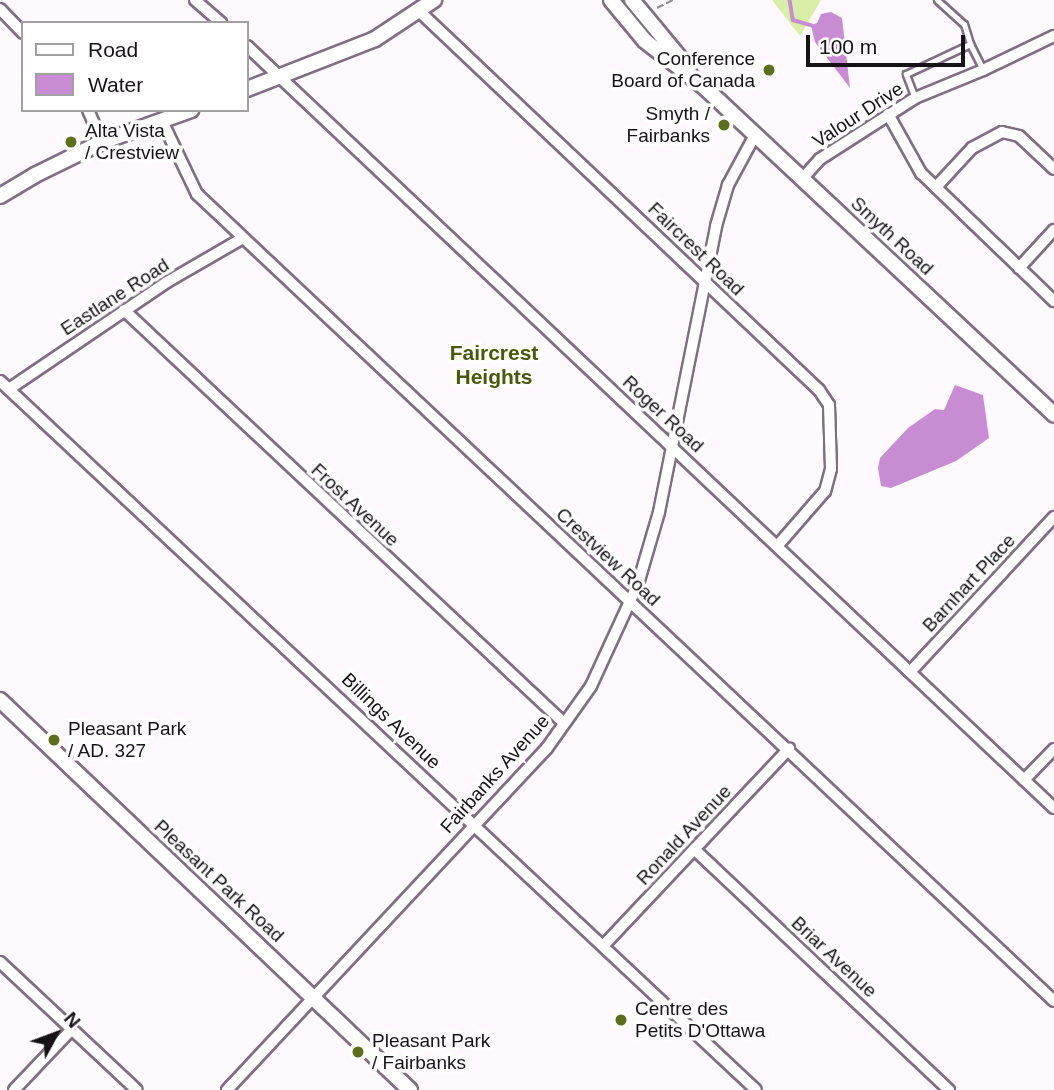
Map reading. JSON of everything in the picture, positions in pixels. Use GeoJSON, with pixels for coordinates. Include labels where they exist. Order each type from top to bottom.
{"type":"FeatureCollection","features":[{"type":"Feature","properties":{"kind":"street"},"geometry":{"type":"LineString","coordinates":[[195,0],[219,21]]}},
{"type":"Feature","properties":{"kind":"street"},"geometry":{"type":"LineString","coordinates":[[248,89],[375,39],[435,0]]}},
{"type":"Feature","properties":{"kind":"street","name":"Smyth Road"},"geometry":{"type":"LineString","coordinates":[[611,0],[645,41],[703,86],[1054,415]]}},
{"type":"Feature","properties":{"kind":"street","name":"Smyth Road"},"geometry":{"type":"LineString","coordinates":[[632,0],[703,86]]}},
{"type":"Feature","properties":{"kind":"street"},"geometry":{"type":"LineString","coordinates":[[0,9],[21,31]]}},
{"type":"Feature","properties":{"kind":"street","name":"Faircrest Road"},"geometry":{"type":"LineString","coordinates":[[419,11],[704,279],[819,390],[830,405],[831,469],[825,491],[778,545]]}},
{"type":"Feature","properties":{"kind":"street","name":"Valour Drive"},"geometry":{"type":"LineString","coordinates":[[802,179],[820,159],[915,98],[983,70],[1054,36]]}},
{"type":"Feature","properties":{"kind":"street","name":"Roger Road"},"geometry":{"type":"LineString","coordinates":[[248,47],[1054,808]]}},
{"type":"Feature","properties":{"kind":"street"},"geometry":{"type":"LineString","coordinates":[[89,112],[102,142]]}},
{"type":"Feature","properties":{"kind":"street"},"geometry":{"type":"LineString","coordinates":[[0,196],[35,175],[102,142],[186,112]]}},
{"type":"Feature","properties":{"kind":"street"},"geometry":{"type":"LineString","coordinates":[[888,114],[912,161],[1054,301]]}},
{"type":"Feature","properties":{"kind":"street","name":"Crestview Road"},"geometry":{"type":"LineString","coordinates":[[162,121],[197,194],[1054,1001]]}},
{"type":"Feature","properties":{"kind":"street"},"geometry":{"type":"LineString","coordinates":[[936,187],[972,148],[1002,132],[1019,136],[1054,169]]}},
{"type":"Feature","properties":{"kind":"street","name":"Fairbanks Avenue"},"geometry":{"type":"LineString","coordinates":[[227,1090],[547,748],[591,686],[630,602],[659,513],[704,279],[729,185],[755,135]]}},
{"type":"Feature","properties":{"kind":"street"},"geometry":{"type":"LineString","coordinates":[[1018,268],[1054,230]]}},
{"type":"Feature","properties":{"kind":"street","name":"Eastlane Road"},"geometry":{"type":"LineString","coordinates":[[9,389],[124,310],[243,238]]}},
{"type":"Feature","properties":{"kind":"street","name":"Frost Avenue"},"geometry":{"type":"LineString","coordinates":[[124,310],[564,723]]}},
{"type":"Feature","properties":{"kind":"street","name":"Billings Avenue"},"geometry":{"type":"LineString","coordinates":[[0,381],[757,1090]]}},
{"type":"Feature","properties":{"kind":"street","name":"Barnhart Place"},"geometry":{"type":"LineString","coordinates":[[910,672],[1054,517]]}},
{"type":"Feature","properties":{"kind":"street","name":"Pleasant Park Road"},"geometry":{"type":"LineString","coordinates":[[0,700],[410,1090]]}},
{"type":"Feature","properties":{"kind":"street"},"geometry":{"type":"LineString","coordinates":[[1024,780],[1054,748]]}},
{"type":"Feature","properties":{"kind":"street","name":"Ronald Avenue"},"geometry":{"type":"LineString","coordinates":[[604,945],[789,749]]}},
{"type":"Feature","properties":{"kind":"street","name":"Briar Avenue"},"geometry":{"type":"LineString","coordinates":[[694,849],[949,1090]]}},
{"type":"Feature","properties":{"kind":"street"},"geometry":{"type":"LineString","coordinates":[[0,962],[136,1090]]}},
{"type":"Feature","properties":{"kind":"street"},"geometry":{"type":"LineString","coordinates":[[14,1090],[72,1029]]}},
{"type":"Feature","properties":{"kind":"lane"},"geometry":{"type":"LineString","coordinates":[[937,0],[964,24],[983,70]]}},
{"type":"Feature","properties":{"kind":"lane"},"geometry":{"type":"LineString","coordinates":[[915,98],[906,74],[970,44]]}},
{"type":"Feature","properties":{"kind":"path"},"geometry":{"type":"LineString","coordinates":[[650,12],[673,0]]}},
{"type":"Feature","properties":{"kind":"green space"},"geometry":{"type":"Polygon","coordinates":[[[772,0],[821,0],[800,36],[772,0]]]}},
{"type":"Feature","properties":{"kind":"water"},"geometry":{"type":"Polygon","coordinates":[[[831,12],[842,18],[850,88],[815,42],[813,34],[811,25],[817,23],[821,14],[831,12]]]}},
{"type":"Feature","properties":{"kind":"water"},"geometry":{"type":"Polygon","coordinates":[[[955,385],[983,395],[989,438],[956,461],[891,488],[881,486],[878,468],[880,458],[908,428],[935,409],[944,410],[955,385]]]}},
{"type":"Feature","properties":{"kind":"waterway"},"geometry":{"type":"LineString","coordinates":[[790,0],[793,20],[811,25]]}},
{"type":"Feature","properties":{"kind":"place","name":"Conference Board of Canada"},"geometry":{"type":"Point","coordinates":[769,70]}},
{"type":"Feature","properties":{"kind":"place","name":"Smyth / Fairbanks"},"geometry":{"type":"Point","coordinates":[724,125]}},
{"type":"Feature","properties":{"kind":"place","name":"Alta Vista / Crestview"},"geometry":{"type":"Point","coordinates":[71,142]}},
{"type":"Feature","properties":{"kind":"place","name":"Pleasant Park / AD. 327"},"geometry":{"type":"Point","coordinates":[54,740]}},
{"type":"Feature","properties":{"kind":"place","name":"Centre des Petits D'Ottawa"},"geometry":{"type":"Point","coordinates":[621,1020]}},
{"type":"Feature","properties":{"kind":"place","name":"Pleasant Park / Fairbanks"},"geometry":{"type":"Point","coordinates":[358,1052]}},
{"type":"Feature","properties":{"kind":"district","name":"Faircrest Heights"},"geometry":{"type":"Point","coordinates":[494,365]}}]}
